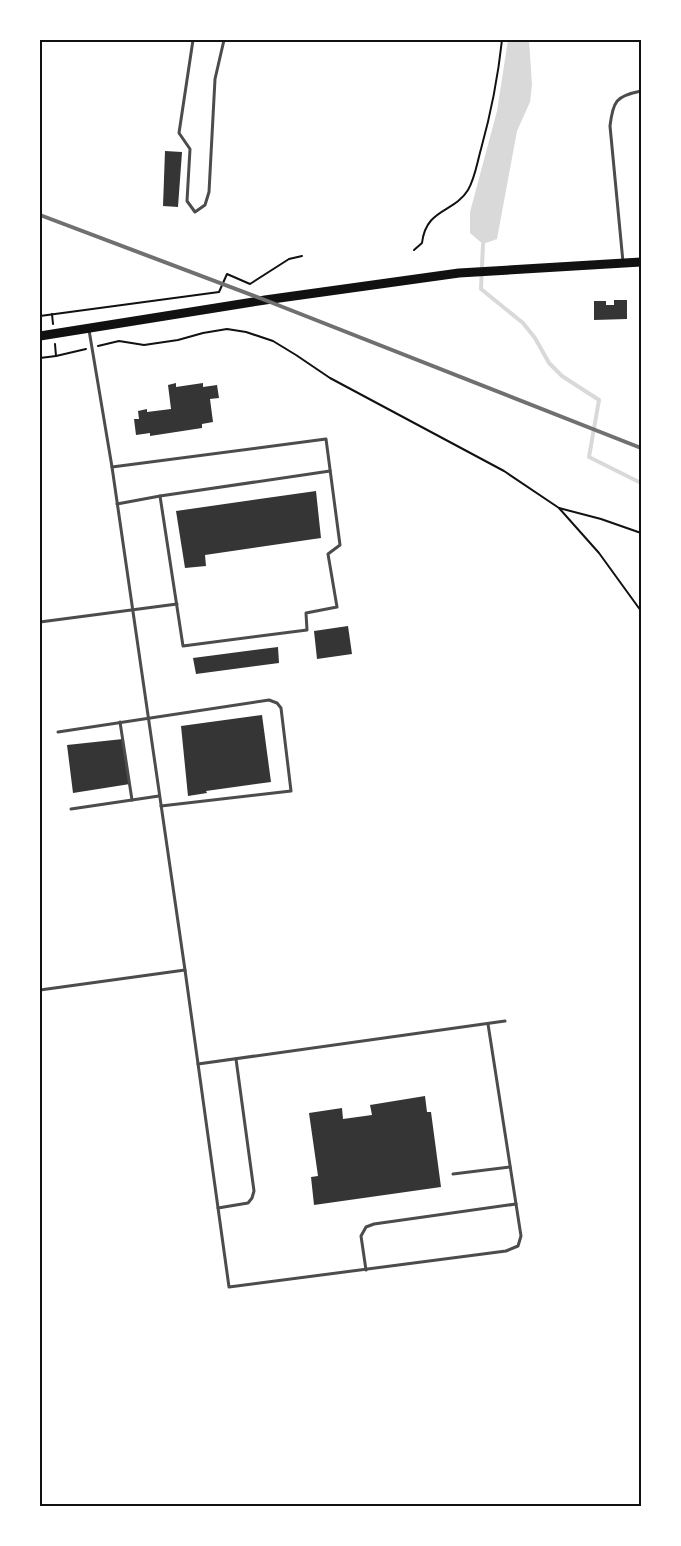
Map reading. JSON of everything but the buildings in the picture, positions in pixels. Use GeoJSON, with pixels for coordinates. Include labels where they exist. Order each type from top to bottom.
{"type":"FeatureCollection","features":[{"type":"Feature","properties":{"kind":"main road"},"geometry":{"type":"LineString","coordinates":[[40,336],[265,300],[458,274],[641,262]]}},
{"type":"Feature","properties":{"kind":"lane"},"geometry":{"type":"LineString","coordinates":[[192,40],[178,133],[190,149],[187,201],[195,212],[205,205],[209,192],[215,79],[224,40]]}},
{"type":"Feature","properties":{"kind":"lane"},"geometry":{"type":"LineString","coordinates":[[623,263],[610,126],[612,107],[618,100],[627,94],[641,91]]}},
{"type":"Feature","properties":{"kind":"lane"},"geometry":{"type":"LineString","coordinates":[[89,329],[112,467],[229,1287],[506,1251],[518,1246],[521,1236],[488,1024]]}},
{"type":"Feature","properties":{"kind":"lane"},"geometry":{"type":"LineString","coordinates":[[112,467],[326,438],[340,545],[328,554],[337,607],[306,613],[307,630],[183,646],[160,496]]}},
{"type":"Feature","properties":{"kind":"lane"},"geometry":{"type":"LineString","coordinates":[[117,504],[330,471]]}},
{"type":"Feature","properties":{"kind":"lane"},"geometry":{"type":"LineString","coordinates":[[40,622],[177,604]]}},
{"type":"Feature","properties":{"kind":"lane"},"geometry":{"type":"LineString","coordinates":[[58,732],[269,700],[277,703],[282,708],[291,791],[161,806]]}},
{"type":"Feature","properties":{"kind":"lane"},"geometry":{"type":"LineString","coordinates":[[120,722],[132,800]]}},
{"type":"Feature","properties":{"kind":"lane"},"geometry":{"type":"LineString","coordinates":[[71,809],[159,796]]}},
{"type":"Feature","properties":{"kind":"lane"},"geometry":{"type":"LineString","coordinates":[[40,990],[185,970]]}},
{"type":"Feature","properties":{"kind":"lane"},"geometry":{"type":"LineString","coordinates":[[198,1064],[505,1021]]}},
{"type":"Feature","properties":{"kind":"lane"},"geometry":{"type":"LineString","coordinates":[[218,1208],[248,1203],[254,1191],[236,1059]]}},
{"type":"Feature","properties":{"kind":"lane"},"geometry":{"type":"LineString","coordinates":[[454,1174],[510,1167]]}},
{"type":"Feature","properties":{"kind":"lane"},"geometry":{"type":"LineString","coordinates":[[366,1270],[361,1236],[366,1227],[374,1224],[516,1204]]}},
{"type":"Feature","properties":{"kind":"path"},"geometry":{"type":"LineString","coordinates":[[414,250],[422,243],[423,233],[430,221],[440,211],[456,202],[467,191],[470,184],[491,111],[502,40]]}},
{"type":"Feature","properties":{"kind":"path"},"geometry":{"type":"LineString","coordinates":[[40,316],[219,292],[227,274],[250,284],[289,259],[302,256]]}},
{"type":"Feature","properties":{"kind":"path"},"geometry":{"type":"LineString","coordinates":[[40,358],[119,341],[144,345],[178,340],[227,329],[246,332],[273,341],[330,378],[504,471],[559,508],[599,553],[641,611]]}},
{"type":"Feature","properties":{"kind":"path"},"geometry":{"type":"LineString","coordinates":[[54,334],[56,356]]}},
{"type":"Feature","properties":{"kind":"path"},"geometry":{"type":"LineString","coordinates":[[559,508],[601,518],[641,533]]}},
{"type":"Feature","properties":{"kind":"shaded area"},"geometry":{"type":"Polygon","coordinates":[[[508,40],[529,40],[532,85],[530,102],[517,131],[497,239],[483,244],[470,233],[470,212],[497,111],[508,40]]]}},
{"type":"Feature","properties":{"kind":"waterway"},"geometry":{"type":"LineString","coordinates":[[483,244],[481,289],[523,323],[535,338],[549,363],[562,376],[599,400],[589,457],[641,483]]}},
{"type":"Feature","properties":{"kind":"railway"},"geometry":{"type":"LineString","coordinates":[[40,215],[265,300],[641,448]]}}]}
